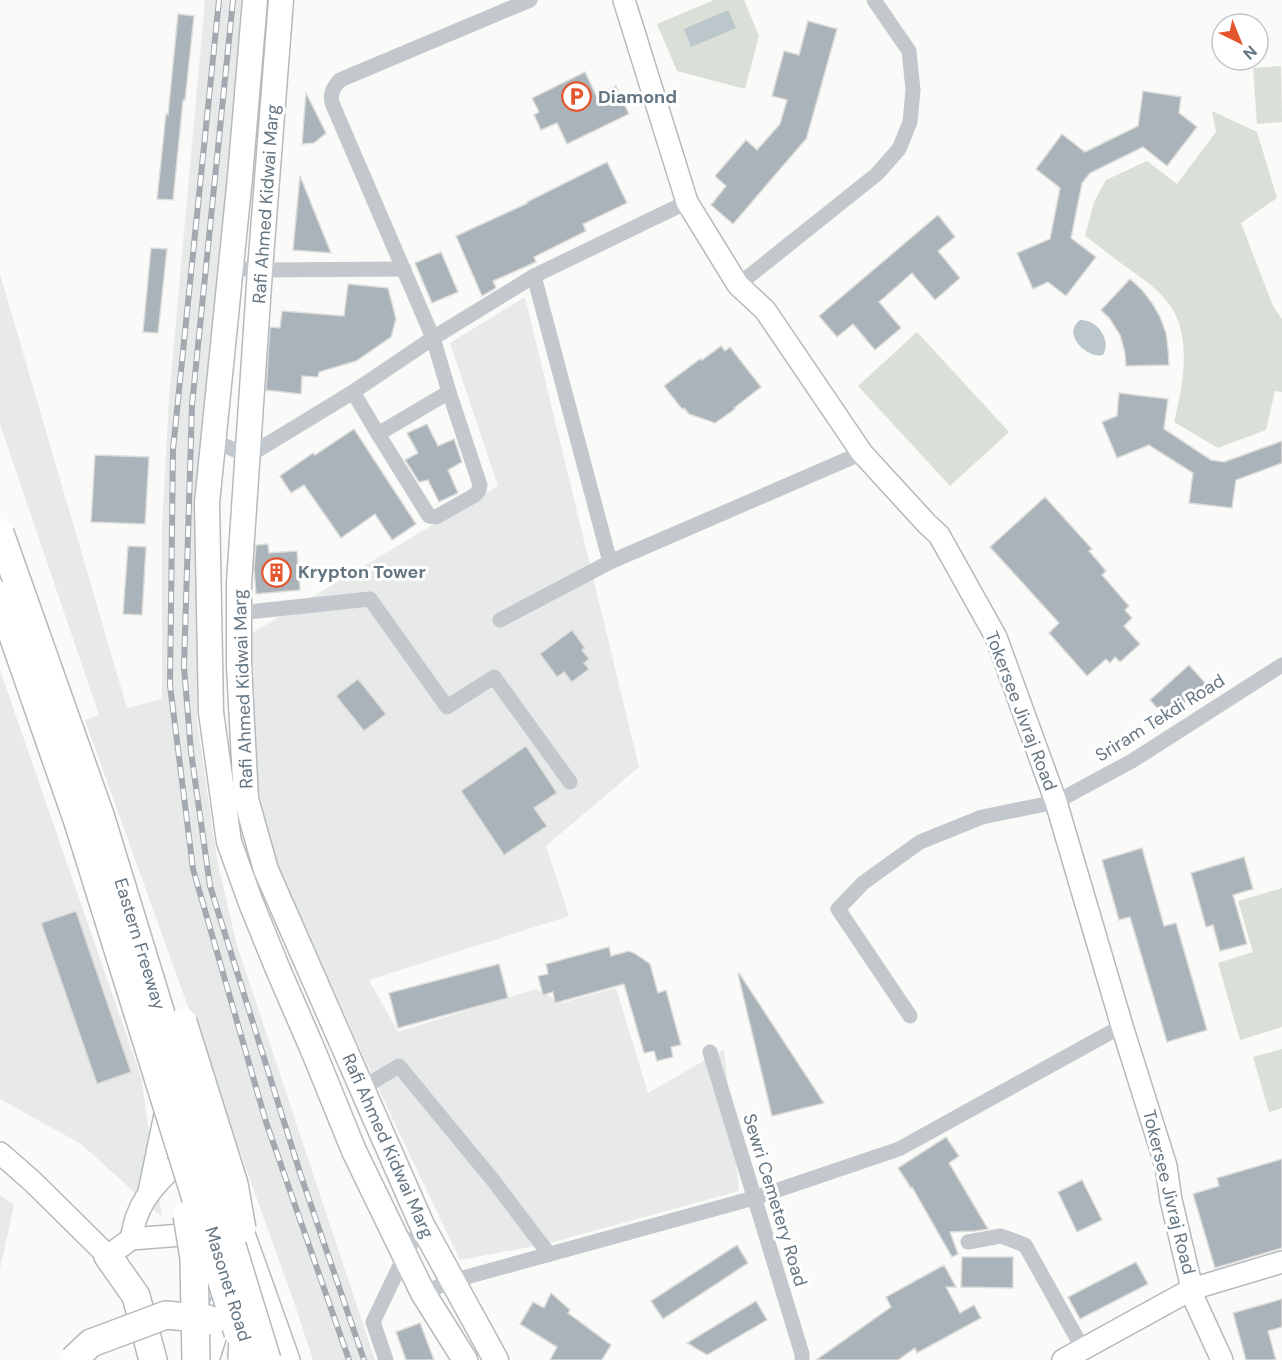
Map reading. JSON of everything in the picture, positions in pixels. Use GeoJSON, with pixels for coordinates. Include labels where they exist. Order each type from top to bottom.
{"type":"FeatureCollection","features":[{"type":"Feature","properties":{"kind":"highway"},"geometry":{"type":"LineString","coordinates":[[1,531],[36,582],[134,869],[234,1184],[245,1253],[242,1360]]}},
{"type":"Feature","properties":{"kind":"highway","name":"Eastern Freeway"},"geometry":{"type":"LineString","coordinates":[[1,531],[100,815],[267,1360]]}},
{"type":"Feature","properties":{"kind":"highway","name":"Eastern Freeway"},"geometry":{"type":"LineString","coordinates":[[0,595],[78,822],[249,1360]]}},
{"type":"Feature","properties":{"kind":"highway"},"geometry":{"type":"LineString","coordinates":[[111,925],[114,958],[186,1210],[194,1258],[195,1360]]}},
{"type":"Feature","properties":{"kind":"highway"},"geometry":{"type":"LineString","coordinates":[[108,1256],[136,1296],[153,1360]]}},
{"type":"Feature","properties":{"kind":"highway"},"geometry":{"type":"LineString","coordinates":[[205,1360],[230,1291]]}},
{"type":"Feature","properties":{"kind":"highway"},"geometry":{"type":"LineString","coordinates":[[73,1360],[92,1343],[166,1315],[208,1319],[273,1346],[287,1360]]}},
{"type":"Feature","properties":{"kind":"main road","name":"Rafi Ahmed Kidwai Marg"},"geometry":{"type":"LineString","coordinates":[[255,0],[240,177],[207,503],[211,712],[229,842],[251,903],[354,1151],[423,1293],[465,1360]]}},
{"type":"Feature","properties":{"kind":"main road","name":"Rafi Ahmed Kidwai Marg"},"geometry":{"type":"LineString","coordinates":[[281,0],[240,583],[239,666],[246,799],[266,870],[422,1225],[496,1360]]}},
{"type":"Feature","properties":{"kind":"main road"},"geometry":{"type":"LineString","coordinates":[[211,712],[241,712]]}},
{"type":"Feature","properties":{"kind":"main road"},"geometry":{"type":"LineString","coordinates":[[335,1104],[362,1088]]}},
{"type":"Feature","properties":{"kind":"street"},"geometry":{"type":"LineString","coordinates":[[353,392],[429,516],[436,517],[475,495],[480,485],[433,338],[330,94],[340,80],[530,0]]}},
{"type":"Feature","properties":{"kind":"street","name":"Tokersee Jivraj Road"},"geometry":{"type":"LineString","coordinates":[[624,0],[687,202],[738,285],[765,310],[862,453],[939,535],[996,637],[1056,802],[1166,1166],[1171,1200],[1193,1295],[1222,1360]]}},
{"type":"Feature","properties":{"kind":"street"},"geometry":{"type":"LineString","coordinates":[[738,285],[878,174],[899,149],[910,122],[913,90],[909,51],[874,0]]}},
{"type":"Feature","properties":{"kind":"street"},"geometry":{"type":"LineString","coordinates":[[212,440],[248,456],[534,276],[687,202]]}},
{"type":"Feature","properties":{"kind":"street"},"geometry":{"type":"LineString","coordinates":[[231,268],[261,270],[404,269]]}},
{"type":"Feature","properties":{"kind":"street"},"geometry":{"type":"LineString","coordinates":[[534,276],[610,562]]}},
{"type":"Feature","properties":{"kind":"street"},"geometry":{"type":"LineString","coordinates":[[378,434],[449,392]]}},
{"type":"Feature","properties":{"kind":"street"},"geometry":{"type":"LineString","coordinates":[[500,620],[610,562],[862,453]]}},
{"type":"Feature","properties":{"kind":"street"},"geometry":{"type":"LineString","coordinates":[[1,531],[140,915],[212,1144],[287,1360]]}},
{"type":"Feature","properties":{"kind":"street","name":"Masonet Road"},"geometry":{"type":"LineString","coordinates":[[0,577],[24,654],[78,807],[230,1291],[249,1360]]}},
{"type":"Feature","properties":{"kind":"street"},"geometry":{"type":"LineString","coordinates":[[239,613],[370,599],[447,707],[494,677],[570,782]]}},
{"type":"Feature","properties":{"kind":"street","name":"Sriram Tekdi Road"},"geometry":{"type":"LineString","coordinates":[[910,1016],[838,909],[863,883],[920,842],[982,817],[1056,802],[1131,761],[1282,665]]}},
{"type":"Feature","properties":{"kind":"street"},"geometry":{"type":"LineString","coordinates":[[423,1293],[452,1281],[754,1198],[899,1149],[1122,1026]]}},
{"type":"Feature","properties":{"kind":"street","name":"Sewri Cemetery Road"},"geometry":{"type":"LineString","coordinates":[[710,1052],[802,1360]]}},
{"type":"Feature","properties":{"kind":"street"},"geometry":{"type":"LineString","coordinates":[[362,1088],[399,1066],[492,1179],[549,1254]]}},
{"type":"Feature","properties":{"kind":"street"},"geometry":{"type":"LineString","coordinates":[[148,1195],[169,1096]]}},
{"type":"Feature","properties":{"kind":"street"},"geometry":{"type":"LineString","coordinates":[[131,1239],[137,1214],[148,1195],[165,1175],[188,1157],[212,1144]]}},
{"type":"Feature","properties":{"kind":"street"},"geometry":{"type":"LineString","coordinates":[[0,1153],[32,1181],[108,1256],[131,1239],[182,1235],[192,1232],[206,1216],[235,1208]]}},
{"type":"Feature","properties":{"kind":"street"},"geometry":{"type":"LineString","coordinates":[[386,1360],[373,1322],[422,1225]]}},
{"type":"Feature","properties":{"kind":"street"},"geometry":{"type":"LineString","coordinates":[[968,1242],[1001,1236],[1025,1245],[1087,1354]]}},
{"type":"Feature","properties":{"kind":"street"},"geometry":{"type":"LineString","coordinates":[[1063,1360],[1087,1354],[1193,1295],[1282,1262]]}},
{"type":"Feature","properties":{"kind":"street"},"geometry":{"type":"LineString","coordinates":[[1193,1295],[1282,1274]]}},
{"type":"Feature","properties":{"kind":"shaded area"},"geometry":{"type":"Polygon","coordinates":[[[205,0],[249,0],[197,544],[197,721],[217,859],[236,942],[375,1360],[313,1360],[85,720],[99,715],[0,424],[0,274],[127,708],[162,699],[162,527],[169,399],[205,0]]]}},
{"type":"Feature","properties":{"kind":"shaded area"},"geometry":{"type":"Polygon","coordinates":[[[714,0],[744,0],[759,36],[745,89],[677,71],[657,24],[714,0]]]}},
{"type":"Feature","properties":{"kind":"shaded area"},"geometry":{"type":"Polygon","coordinates":[[[728,10],[736,28],[691,47],[684,29],[728,10]]]}},
{"type":"Feature","properties":{"kind":"shaded area"},"geometry":{"type":"Polygon","coordinates":[[[1281,66],[1282,122],[1257,124],[1253,72],[1270,72],[1270,67],[1281,66]]]}},
{"type":"Feature","properties":{"kind":"shaded area"},"geometry":{"type":"Polygon","coordinates":[[[1212,111],[1257,132],[1277,198],[1241,223],[1273,306],[1282,319],[1282,392],[1275,391],[1266,430],[1218,448],[1174,422],[1182,384],[1184,357],[1181,331],[1173,309],[1153,287],[1085,236],[1094,202],[1106,180],[1147,161],[1177,184],[1216,132],[1212,111]]]}},
{"type":"Feature","properties":{"kind":"shaded area"},"geometry":{"type":"Polygon","coordinates":[[[525,297],[639,767],[546,846],[569,916],[369,980],[398,1032],[536,989],[562,1003],[616,988],[648,1093],[724,1049],[739,1191],[550,1243],[460,1260],[369,1069],[275,859],[252,775],[245,637],[498,486],[450,343],[525,297]]]}},
{"type":"Feature","properties":{"kind":"shaded area"},"geometry":{"type":"Polygon","coordinates":[[[1080,320],[1092,323],[1101,332],[1106,343],[1103,355],[1090,353],[1078,344],[1073,332],[1080,320]]]}},
{"type":"Feature","properties":{"kind":"shaded area"},"geometry":{"type":"Polygon","coordinates":[[[917,332],[1009,432],[950,486],[858,386],[917,332]]]}},
{"type":"Feature","properties":{"kind":"shaded area"},"geometry":{"type":"Polygon","coordinates":[[[0,670],[141,1077],[162,1217],[81,1144],[0,1099],[0,670]]]}},
{"type":"Feature","properties":{"kind":"shaded area"},"geometry":{"type":"Polygon","coordinates":[[[1282,888],[1282,1027],[1240,1040],[1218,963],[1253,952],[1238,901],[1282,888]]]}},
{"type":"Feature","properties":{"kind":"shaded area"},"geometry":{"type":"Polygon","coordinates":[[[1282,1049],[1282,1108],[1269,1112],[1253,1057],[1282,1049]]]}},
{"type":"Feature","properties":{"kind":"shaded area"},"geometry":{"type":"Polygon","coordinates":[[[0,1195],[14,1205],[0,1269],[0,1195]]]}},
{"type":"Feature","properties":{"kind":"building"},"geometry":{"type":"Polygon","coordinates":[[[178,14],[194,16],[185,100],[183,100],[173,200],[157,199],[166,114],[168,115],[178,14]]]}},
{"type":"Feature","properties":{"kind":"building"},"geometry":{"type":"Polygon","coordinates":[[[808,21],[837,29],[806,140],[733,224],[711,205],[726,186],[715,176],[746,140],[757,150],[780,124],[787,100],[772,96],[784,51],[799,55],[808,21]]]}},
{"type":"Feature","properties":{"kind":"building"},"geometry":{"type":"Polygon","coordinates":[[[585,72],[596,95],[616,86],[629,114],[567,144],[557,123],[541,130],[534,115],[539,112],[532,98],[585,72]]]}},
{"type":"Feature","properties":{"kind":"building"},"geometry":{"type":"Polygon","coordinates":[[[1143,91],[1181,97],[1179,113],[1197,127],[1167,166],[1143,147],[1090,173],[1082,183],[1071,238],[1096,257],[1066,296],[1048,282],[1033,289],[1017,253],[1050,239],[1060,188],[1036,169],[1062,134],[1085,152],[1138,126],[1143,91]]]}},
{"type":"Feature","properties":{"kind":"building"},"geometry":{"type":"Polygon","coordinates":[[[306,93],[326,133],[314,143],[302,144],[306,93]]]}},
{"type":"Feature","properties":{"kind":"building"},"geometry":{"type":"Polygon","coordinates":[[[607,162],[627,203],[583,224],[586,231],[534,257],[536,262],[493,281],[496,288],[482,296],[456,236],[528,203],[607,162]]]}},
{"type":"Feature","properties":{"kind":"building"},"geometry":{"type":"Polygon","coordinates":[[[300,176],[331,253],[293,250],[300,176]]]}},
{"type":"Feature","properties":{"kind":"building"},"geometry":{"type":"Polygon","coordinates":[[[938,215],[955,237],[938,251],[960,278],[935,300],[912,273],[879,302],[901,328],[875,350],[853,324],[837,337],[819,316],[938,215]]]}},
{"type":"Feature","properties":{"kind":"building"},"geometry":{"type":"Polygon","coordinates":[[[151,248],[167,249],[158,333],[143,332],[151,248]]]}},
{"type":"Feature","properties":{"kind":"building"},"geometry":{"type":"Polygon","coordinates":[[[441,252],[458,292],[432,303],[415,263],[441,252]]]}},
{"type":"Feature","properties":{"kind":"building"},"geometry":{"type":"Polygon","coordinates":[[[1130,279],[1142,290],[1160,317],[1166,333],[1169,365],[1126,366],[1120,335],[1101,310],[1130,279]]]}},
{"type":"Feature","properties":{"kind":"building"},"geometry":{"type":"Polygon","coordinates":[[[348,284],[388,288],[396,319],[391,337],[356,361],[319,372],[318,377],[302,376],[301,394],[266,390],[270,327],[280,328],[282,311],[344,316],[348,284]]]}},
{"type":"Feature","properties":{"kind":"building"},"geometry":{"type":"Polygon","coordinates":[[[721,346],[725,351],[730,347],[761,387],[715,423],[689,414],[684,408],[682,409],[664,386],[721,346]]]}},
{"type":"Feature","properties":{"kind":"building"},"geometry":{"type":"Polygon","coordinates":[[[1119,393],[1168,399],[1164,429],[1211,460],[1224,462],[1282,441],[1282,463],[1236,480],[1232,508],[1189,503],[1193,473],[1149,445],[1117,458],[1102,422],[1117,416],[1119,393]]]}},
{"type":"Feature","properties":{"kind":"building"},"geometry":{"type":"Polygon","coordinates":[[[427,424],[438,446],[454,439],[462,462],[448,470],[458,493],[439,502],[428,480],[419,482],[405,460],[418,453],[407,433],[427,424]]]}},
{"type":"Feature","properties":{"kind":"building"},"geometry":{"type":"Polygon","coordinates":[[[354,429],[416,524],[392,540],[375,514],[341,538],[304,485],[291,493],[280,476],[354,429]]]}},
{"type":"Feature","properties":{"kind":"building"},"geometry":{"type":"Polygon","coordinates":[[[95,455],[149,457],[145,524],[91,522],[95,455]]]}},
{"type":"Feature","properties":{"kind":"building"},"geometry":{"type":"Polygon","coordinates":[[[1045,497],[1092,549],[1089,551],[1106,571],[1102,575],[1129,606],[1125,610],[1132,618],[1124,626],[1140,644],[1120,662],[1115,657],[1110,663],[1106,659],[1087,676],[1049,633],[1059,623],[990,547],[1045,497]]]}},
{"type":"Feature","properties":{"kind":"building","name":"Krypton Tower"},"geometry":{"type":"Polygon","coordinates":[[[268,544],[269,553],[297,551],[300,590],[256,594],[254,568],[256,545],[268,544]]]}},
{"type":"Feature","properties":{"kind":"building"},"geometry":{"type":"Polygon","coordinates":[[[128,546],[146,547],[142,615],[123,614],[128,546]]]}},
{"type":"Feature","properties":{"kind":"building"},"geometry":{"type":"Polygon","coordinates":[[[572,630],[585,648],[582,650],[589,659],[584,663],[589,669],[572,682],[564,672],[557,677],[540,654],[572,630]]]}},
{"type":"Feature","properties":{"kind":"building"},"geometry":{"type":"Polygon","coordinates":[[[1189,665],[1206,684],[1167,719],[1150,700],[1189,665]]]}},
{"type":"Feature","properties":{"kind":"building"},"geometry":{"type":"Polygon","coordinates":[[[358,679],[386,714],[364,731],[336,696],[358,679]]]}},
{"type":"Feature","properties":{"kind":"building"},"geometry":{"type":"Polygon","coordinates":[[[526,746],[557,793],[534,808],[547,826],[504,855],[461,791],[526,746]]]}},
{"type":"Feature","properties":{"kind":"building"},"geometry":{"type":"Polygon","coordinates":[[[1142,848],[1164,926],[1176,923],[1207,1030],[1167,1042],[1130,917],[1119,920],[1102,860],[1142,848]]]}},
{"type":"Feature","properties":{"kind":"building"},"geometry":{"type":"Polygon","coordinates":[[[1244,857],[1253,889],[1233,895],[1247,944],[1220,951],[1213,925],[1206,927],[1191,873],[1244,857]]]}},
{"type":"Feature","properties":{"kind":"building"},"geometry":{"type":"Polygon","coordinates":[[[76,911],[131,1072],[97,1084],[41,923],[76,911]]]}},
{"type":"Feature","properties":{"kind":"building"},"geometry":{"type":"Polygon","coordinates":[[[609,947],[611,956],[629,951],[650,964],[658,993],[666,990],[681,1045],[671,1047],[673,1057],[657,1061],[654,1051],[644,1053],[624,984],[555,1003],[553,992],[543,995],[538,976],[548,974],[546,964],[609,947]]]}},
{"type":"Feature","properties":{"kind":"building"},"geometry":{"type":"Polygon","coordinates":[[[499,964],[508,998],[398,1028],[389,993],[499,964]]]}},
{"type":"Feature","properties":{"kind":"building"},"geometry":{"type":"Polygon","coordinates":[[[739,973],[824,1103],[772,1116],[739,973]]]}},
{"type":"Feature","properties":{"kind":"building"},"geometry":{"type":"Polygon","coordinates":[[[946,1137],[959,1156],[949,1163],[988,1229],[950,1232],[958,1254],[952,1257],[912,1187],[898,1168],[946,1137]]]}},
{"type":"Feature","properties":{"kind":"building"},"geometry":{"type":"Polygon","coordinates":[[[1282,1159],[1282,1248],[1215,1268],[1193,1194],[1219,1186],[1217,1178],[1282,1159]]]}},
{"type":"Feature","properties":{"kind":"building"},"geometry":{"type":"Polygon","coordinates":[[[1082,1180],[1102,1220],[1077,1232],[1058,1192],[1082,1180]]]}},
{"type":"Feature","properties":{"kind":"building"},"geometry":{"type":"Polygon","coordinates":[[[737,1245],[748,1263],[663,1319],[651,1301],[737,1245]]]}},
{"type":"Feature","properties":{"kind":"building"},"geometry":{"type":"Polygon","coordinates":[[[962,1257],[1013,1257],[1013,1288],[961,1287],[962,1257]]]}},
{"type":"Feature","properties":{"kind":"building"},"geometry":{"type":"Polygon","coordinates":[[[1136,1262],[1148,1284],[1080,1319],[1068,1297],[1136,1262]]]}},
{"type":"Feature","properties":{"kind":"building"},"geometry":{"type":"Polygon","coordinates":[[[944,1265],[956,1287],[946,1287],[960,1313],[974,1305],[981,1318],[917,1353],[915,1348],[898,1360],[816,1360],[891,1307],[886,1297],[944,1265]]]}},
{"type":"Feature","properties":{"kind":"building"},"geometry":{"type":"Polygon","coordinates":[[[551,1293],[570,1310],[568,1313],[611,1345],[602,1360],[550,1360],[557,1347],[520,1324],[533,1302],[544,1308],[551,1293]]]}},
{"type":"Feature","properties":{"kind":"building"},"geometry":{"type":"Polygon","coordinates":[[[1282,1299],[1282,1327],[1268,1331],[1276,1360],[1246,1360],[1233,1313],[1282,1299]]]}},
{"type":"Feature","properties":{"kind":"building"},"geometry":{"type":"Polygon","coordinates":[[[756,1301],[767,1320],[707,1355],[687,1343],[756,1301]]]}},
{"type":"Feature","properties":{"kind":"building"},"geometry":{"type":"Polygon","coordinates":[[[420,1323],[434,1360],[406,1360],[396,1332],[420,1323]]]}},
{"type":"Feature","properties":{"kind":"railway"},"geometry":{"type":"LineString","coordinates":[[219,0],[173,449],[170,685],[193,869],[266,1122],[349,1360]]}},
{"type":"Feature","properties":{"kind":"railway"},"geometry":{"type":"LineString","coordinates":[[233,0],[192,405],[184,667],[191,752],[210,886],[301,1176],[364,1360]]}},
{"type":"Feature","properties":{"kind":"place","name":"Diamond"},"geometry":{"type":"Point","coordinates":[577,97]}},
{"type":"Feature","properties":{"kind":"place","name":"Krypton Tower"},"geometry":{"type":"Point","coordinates":[277,572]}}]}
